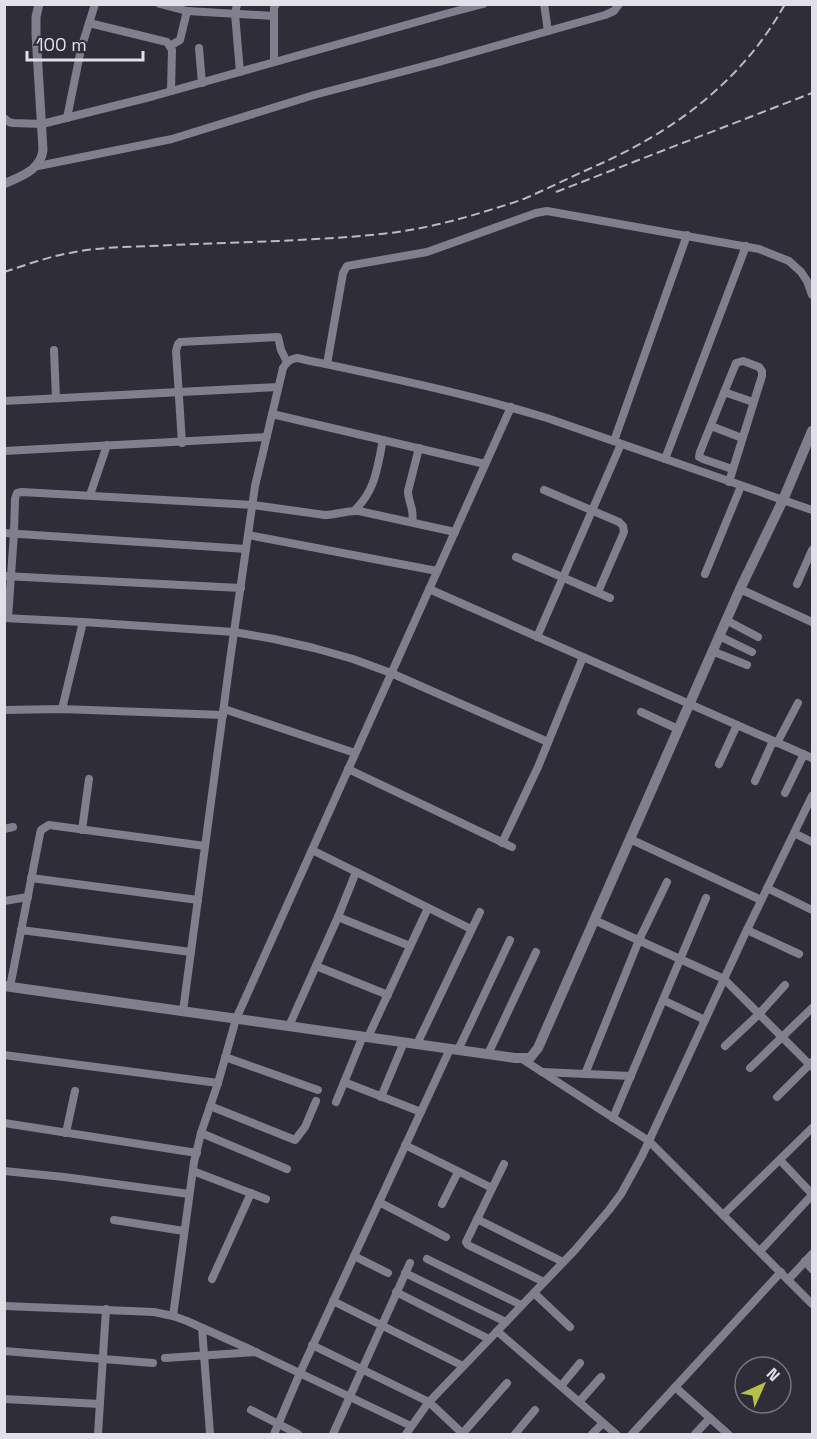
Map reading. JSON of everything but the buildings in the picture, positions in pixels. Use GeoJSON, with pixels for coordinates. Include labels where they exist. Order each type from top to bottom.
{"type":"FeatureCollection","features":[{"type":"Feature","properties":{"kind":"main road"},"geometry":{"type":"LineString","coordinates":[[7,986],[522,1059],[530,1058],[538,1048],[712,651],[813,431]]}},
{"type":"Feature","properties":{"kind":"street"},"geometry":{"type":"LineString","coordinates":[[4,184],[32,171],[42,158],[36,34],[39,4]]}},
{"type":"Feature","properties":{"kind":"street"},"geometry":{"type":"LineString","coordinates":[[67,118],[81,49],[95,4]]}},
{"type":"Feature","properties":{"kind":"street"},"geometry":{"type":"LineString","coordinates":[[160,4],[235,14],[274,16]]}},
{"type":"Feature","properties":{"kind":"street"},"geometry":{"type":"LineString","coordinates":[[237,4],[235,14],[240,72]]}},
{"type":"Feature","properties":{"kind":"street"},"geometry":{"type":"LineString","coordinates":[[274,62],[274,8],[276,4]]}},
{"type":"Feature","properties":{"kind":"street"},"geometry":{"type":"LineString","coordinates":[[443,4],[444,14]]}},
{"type":"Feature","properties":{"kind":"street"},"geometry":{"type":"LineString","coordinates":[[4,118],[13,123],[42,124],[171,91],[483,4]]}},
{"type":"Feature","properties":{"kind":"street"},"geometry":{"type":"LineString","coordinates":[[544,4],[548,31]]}},
{"type":"Feature","properties":{"kind":"street"},"geometry":{"type":"LineString","coordinates":[[38,166],[172,139],[314,95],[605,15],[614,11],[619,4]]}},
{"type":"Feature","properties":{"kind":"street"},"geometry":{"type":"LineString","coordinates":[[170,46],[180,40],[193,9]]}},
{"type":"Feature","properties":{"kind":"street"},"geometry":{"type":"LineString","coordinates":[[89,23],[165,41],[172,50],[171,91]]}},
{"type":"Feature","properties":{"kind":"street"},"geometry":{"type":"LineString","coordinates":[[199,48],[202,82]]}},
{"type":"Feature","properties":{"kind":"street"},"geometry":{"type":"LineString","coordinates":[[327,364],[343,273],[347,266],[428,252],[541,211],[575,215],[759,249],[789,261],[801,272],[813,295]]}},
{"type":"Feature","properties":{"kind":"street"},"geometry":{"type":"LineString","coordinates":[[537,637],[592,511],[618,442],[687,235]]}},
{"type":"Feature","properties":{"kind":"street"},"geometry":{"type":"LineString","coordinates":[[665,459],[746,246]]}},
{"type":"Feature","properties":{"kind":"street"},"geometry":{"type":"LineString","coordinates":[[182,442],[176,347],[180,342],[278,337],[287,362]]}},
{"type":"Feature","properties":{"kind":"street"},"geometry":{"type":"LineString","coordinates":[[54,350],[56,398]]}},
{"type":"Feature","properties":{"kind":"street"},"geometry":{"type":"LineString","coordinates":[[183,1011],[255,486],[278,387],[287,362],[297,358],[510,406],[813,510]]}},
{"type":"Feature","properties":{"kind":"street"},"geometry":{"type":"LineString","coordinates":[[729,482],[762,376],[759,367],[743,361],[736,363],[699,457],[732,470]]}},
{"type":"Feature","properties":{"kind":"street"},"geometry":{"type":"LineString","coordinates":[[4,401],[278,387]]}},
{"type":"Feature","properties":{"kind":"street"},"geometry":{"type":"LineString","coordinates":[[724,392],[753,402]]}},
{"type":"Feature","properties":{"kind":"street"},"geometry":{"type":"LineString","coordinates":[[173,1316],[189,1194],[201,1133],[236,1018],[510,406]]}},
{"type":"Feature","properties":{"kind":"street"},"geometry":{"type":"LineString","coordinates":[[272,414],[485,464]]}},
{"type":"Feature","properties":{"kind":"street"},"geometry":{"type":"LineString","coordinates":[[711,426],[742,438]]}},
{"type":"Feature","properties":{"kind":"street"},"geometry":{"type":"LineString","coordinates":[[4,451],[266,437]]}},
{"type":"Feature","properties":{"kind":"street"},"geometry":{"type":"LineString","coordinates":[[355,510],[373,486],[383,440]]}},
{"type":"Feature","properties":{"kind":"street"},"geometry":{"type":"LineString","coordinates":[[90,495],[107,445]]}},
{"type":"Feature","properties":{"kind":"street"},"geometry":{"type":"LineString","coordinates":[[412,522],[413,510],[408,491],[419,448]]}},
{"type":"Feature","properties":{"kind":"street"},"geometry":{"type":"LineString","coordinates":[[705,574],[741,486]]}},
{"type":"Feature","properties":{"kind":"street"},"geometry":{"type":"LineString","coordinates":[[544,490],[619,522],[623,526],[624,531],[598,592]]}},
{"type":"Feature","properties":{"kind":"street"},"geometry":{"type":"LineString","coordinates":[[455,532],[355,510],[325,515],[253,505],[22,492],[17,493],[15,499],[6,618],[234,632],[314,648],[392,673],[548,742]]}},
{"type":"Feature","properties":{"kind":"street"},"geometry":{"type":"LineString","coordinates":[[4,533],[246,549]]}},
{"type":"Feature","properties":{"kind":"street"},"geometry":{"type":"LineString","coordinates":[[248,535],[437,571]]}},
{"type":"Feature","properties":{"kind":"street"},"geometry":{"type":"LineString","coordinates":[[796,584],[813,550]]}},
{"type":"Feature","properties":{"kind":"street"},"geometry":{"type":"LineString","coordinates":[[516,557],[610,598]]}},
{"type":"Feature","properties":{"kind":"street"},"geometry":{"type":"LineString","coordinates":[[8,576],[241,588]]}},
{"type":"Feature","properties":{"kind":"street"},"geometry":{"type":"LineString","coordinates":[[429,589],[813,758]]}},
{"type":"Feature","properties":{"kind":"street"},"geometry":{"type":"LineString","coordinates":[[740,589],[813,622]]}},
{"type":"Feature","properties":{"kind":"street"},"geometry":{"type":"LineString","coordinates":[[726,620],[758,637]]}},
{"type":"Feature","properties":{"kind":"street"},"geometry":{"type":"LineString","coordinates":[[62,709],[83,622]]}},
{"type":"Feature","properties":{"kind":"street"},"geometry":{"type":"LineString","coordinates":[[719,636],[752,652]]}},
{"type":"Feature","properties":{"kind":"street"},"geometry":{"type":"LineString","coordinates":[[712,651],[747,665]]}},
{"type":"Feature","properties":{"kind":"street"},"geometry":{"type":"LineString","coordinates":[[502,843],[548,742],[583,657]]}},
{"type":"Feature","properties":{"kind":"street"},"geometry":{"type":"LineString","coordinates":[[755,781],[798,703]]}},
{"type":"Feature","properties":{"kind":"street"},"geometry":{"type":"LineString","coordinates":[[4,710],[223,712],[355,753]]}},
{"type":"Feature","properties":{"kind":"street"},"geometry":{"type":"LineString","coordinates":[[641,712],[678,729]]}},
{"type":"Feature","properties":{"kind":"street"},"geometry":{"type":"LineString","coordinates":[[719,764],[737,725]]}},
{"type":"Feature","properties":{"kind":"street"},"geometry":{"type":"LineString","coordinates":[[785,793],[804,754]]}},
{"type":"Feature","properties":{"kind":"street"},"geometry":{"type":"LineString","coordinates":[[348,769],[512,847]]}},
{"type":"Feature","properties":{"kind":"street"},"geometry":{"type":"LineString","coordinates":[[82,830],[89,779]]}},
{"type":"Feature","properties":{"kind":"street"},"geometry":{"type":"LineString","coordinates":[[406,1434],[429,1402],[563,1262],[621,1194],[649,1141],[761,900],[813,796]]}},
{"type":"Feature","properties":{"kind":"street"},"geometry":{"type":"LineString","coordinates":[[7,986],[41,830],[49,825],[205,846]]}},
{"type":"Feature","properties":{"kind":"street"},"geometry":{"type":"LineString","coordinates":[[794,833],[813,842]]}},
{"type":"Feature","properties":{"kind":"street"},"geometry":{"type":"LineString","coordinates":[[630,838],[761,900]]}},
{"type":"Feature","properties":{"kind":"street"},"geometry":{"type":"LineString","coordinates":[[312,850],[471,929]]}},
{"type":"Feature","properties":{"kind":"street"},"geometry":{"type":"LineString","coordinates":[[289,1026],[356,872]]}},
{"type":"Feature","properties":{"kind":"street"},"geometry":{"type":"LineString","coordinates":[[31,878],[198,900]]}},
{"type":"Feature","properties":{"kind":"street"},"geometry":{"type":"LineString","coordinates":[[585,1074],[639,940],[667,882]]}},
{"type":"Feature","properties":{"kind":"street"},"geometry":{"type":"LineString","coordinates":[[767,888],[812,909]]}},
{"type":"Feature","properties":{"kind":"street"},"geometry":{"type":"LineString","coordinates":[[4,901],[28,897]]}},
{"type":"Feature","properties":{"kind":"street"},"geometry":{"type":"LineString","coordinates":[[613,1118],[706,898]]}},
{"type":"Feature","properties":{"kind":"street"},"geometry":{"type":"LineString","coordinates":[[336,1102],[428,908]]}},
{"type":"Feature","properties":{"kind":"street"},"geometry":{"type":"LineString","coordinates":[[417,1044],[480,912]]}},
{"type":"Feature","properties":{"kind":"street"},"geometry":{"type":"LineString","coordinates":[[338,917],[410,946]]}},
{"type":"Feature","properties":{"kind":"street"},"geometry":{"type":"LineString","coordinates":[[594,920],[724,979],[812,1064],[777,1097]]}},
{"type":"Feature","properties":{"kind":"street"},"geometry":{"type":"LineString","coordinates":[[21,930],[191,952]]}},
{"type":"Feature","properties":{"kind":"street"},"geometry":{"type":"LineString","coordinates":[[747,930],[799,954]]}},
{"type":"Feature","properties":{"kind":"street"},"geometry":{"type":"LineString","coordinates":[[274,1434],[312,1345],[405,1145],[510,940]]}},
{"type":"Feature","properties":{"kind":"street"},"geometry":{"type":"LineString","coordinates":[[488,1054],[536,952]]}},
{"type":"Feature","properties":{"kind":"street"},"geometry":{"type":"LineString","coordinates":[[316,966],[388,995]]}},
{"type":"Feature","properties":{"kind":"street"},"geometry":{"type":"LineString","coordinates":[[725,1046],[785,985]]}},
{"type":"Feature","properties":{"kind":"street"},"geometry":{"type":"LineString","coordinates":[[663,1000],[705,1020]]}},
{"type":"Feature","properties":{"kind":"street"},"geometry":{"type":"LineString","coordinates":[[750,1068],[813,1008]]}},
{"type":"Feature","properties":{"kind":"street"},"geometry":{"type":"LineString","coordinates":[[381,1097],[404,1042]]}},
{"type":"Feature","properties":{"kind":"street"},"geometry":{"type":"LineString","coordinates":[[4,1055],[218,1083]]}},
{"type":"Feature","properties":{"kind":"street"},"geometry":{"type":"LineString","coordinates":[[225,1057],[318,1090]]}},
{"type":"Feature","properties":{"kind":"street"},"geometry":{"type":"LineString","coordinates":[[522,1059],[649,1141],[813,1304]]}},
{"type":"Feature","properties":{"kind":"street"},"geometry":{"type":"LineString","coordinates":[[542,1072],[631,1076]]}},
{"type":"Feature","properties":{"kind":"street"},"geometry":{"type":"LineString","coordinates":[[345,1082],[421,1112]]}},
{"type":"Feature","properties":{"kind":"street"},"geometry":{"type":"LineString","coordinates":[[66,1133],[75,1091]]}},
{"type":"Feature","properties":{"kind":"street"},"geometry":{"type":"LineString","coordinates":[[210,1106],[295,1140],[305,1127],[316,1101]]}},
{"type":"Feature","properties":{"kind":"street"},"geometry":{"type":"LineString","coordinates":[[4,1123],[197,1153]]}},
{"type":"Feature","properties":{"kind":"street"},"geometry":{"type":"LineString","coordinates":[[723,1215],[813,1128]]}},
{"type":"Feature","properties":{"kind":"street"},"geometry":{"type":"LineString","coordinates":[[201,1133],[287,1169]]}},
{"type":"Feature","properties":{"kind":"street"},"geometry":{"type":"LineString","coordinates":[[405,1145],[492,1188]]}},
{"type":"Feature","properties":{"kind":"street"},"geometry":{"type":"LineString","coordinates":[[760,1251],[813,1195],[780,1160]]}},
{"type":"Feature","properties":{"kind":"street"},"geometry":{"type":"LineString","coordinates":[[504,1164],[466,1240],[467,1243],[544,1282]]}},
{"type":"Feature","properties":{"kind":"street"},"geometry":{"type":"LineString","coordinates":[[4,1171],[189,1194]]}},
{"type":"Feature","properties":{"kind":"street"},"geometry":{"type":"LineString","coordinates":[[193,1171],[266,1199]]}},
{"type":"Feature","properties":{"kind":"street"},"geometry":{"type":"LineString","coordinates":[[442,1204],[458,1172]]}},
{"type":"Feature","properties":{"kind":"street"},"geometry":{"type":"LineString","coordinates":[[212,1279],[251,1193]]}},
{"type":"Feature","properties":{"kind":"street"},"geometry":{"type":"LineString","coordinates":[[379,1202],[446,1237]]}},
{"type":"Feature","properties":{"kind":"street"},"geometry":{"type":"LineString","coordinates":[[477,1219],[563,1262]]}},
{"type":"Feature","properties":{"kind":"street"},"geometry":{"type":"LineString","coordinates":[[114,1220],[184,1231]]}},
{"type":"Feature","properties":{"kind":"street"},"geometry":{"type":"LineString","coordinates":[[788,1280],[813,1254]]}},
{"type":"Feature","properties":{"kind":"street"},"geometry":{"type":"LineString","coordinates":[[354,1256],[388,1273]]}},
{"type":"Feature","properties":{"kind":"street"},"geometry":{"type":"LineString","coordinates":[[427,1259],[521,1305]]}},
{"type":"Feature","properties":{"kind":"street"},"geometry":{"type":"LineString","coordinates":[[805,1261],[813,1269]]}},
{"type":"Feature","properties":{"kind":"street"},"geometry":{"type":"LineString","coordinates":[[333,1434],[410,1263]]}},
{"type":"Feature","properties":{"kind":"street"},"geometry":{"type":"LineString","coordinates":[[632,1434],[781,1272]]}},
{"type":"Feature","properties":{"kind":"street"},"geometry":{"type":"LineString","coordinates":[[405,1273],[506,1322]]}},
{"type":"Feature","properties":{"kind":"street"},"geometry":{"type":"LineString","coordinates":[[396,1292],[489,1339]]}},
{"type":"Feature","properties":{"kind":"street"},"geometry":{"type":"LineString","coordinates":[[534,1293],[570,1327]]}},
{"type":"Feature","properties":{"kind":"street"},"geometry":{"type":"LineString","coordinates":[[333,1301],[463,1366]]}},
{"type":"Feature","properties":{"kind":"street"},"geometry":{"type":"LineString","coordinates":[[4,1306],[106,1309],[154,1312],[173,1316],[257,1352],[411,1426]]}},
{"type":"Feature","properties":{"kind":"street"},"geometry":{"type":"LineString","coordinates":[[98,1434],[106,1309]]}},
{"type":"Feature","properties":{"kind":"street"},"geometry":{"type":"LineString","coordinates":[[199,1434],[210,1434],[202,1328]]}},
{"type":"Feature","properties":{"kind":"street"},"geometry":{"type":"LineString","coordinates":[[497,1331],[616,1434]]}},
{"type":"Feature","properties":{"kind":"street"},"geometry":{"type":"LineString","coordinates":[[312,1345],[429,1402],[462,1434],[507,1383]]}},
{"type":"Feature","properties":{"kind":"street"},"geometry":{"type":"LineString","coordinates":[[4,1351],[153,1363]]}},
{"type":"Feature","properties":{"kind":"street"},"geometry":{"type":"LineString","coordinates":[[165,1358],[257,1352]]}},
{"type":"Feature","properties":{"kind":"street"},"geometry":{"type":"LineString","coordinates":[[561,1386],[580,1363]]}},
{"type":"Feature","properties":{"kind":"street"},"geometry":{"type":"LineString","coordinates":[[579,1402],[601,1377]]}},
{"type":"Feature","properties":{"kind":"street"},"geometry":{"type":"LineString","coordinates":[[675,1387],[728,1434]]}},
{"type":"Feature","properties":{"kind":"street"},"geometry":{"type":"LineString","coordinates":[[4,1399],[100,1404]]}},
{"type":"Feature","properties":{"kind":"street"},"geometry":{"type":"LineString","coordinates":[[252,1410],[298,1434]]}},
{"type":"Feature","properties":{"kind":"street"},"geometry":{"type":"LineString","coordinates":[[515,1434],[535,1410]]}},
{"type":"Feature","properties":{"kind":"street"},"geometry":{"type":"LineString","coordinates":[[695,1434],[710,1418]]}},
{"type":"Feature","properties":{"kind":"street"},"geometry":{"type":"LineString","coordinates":[[592,1434],[603,1423]]}},
{"type":"Feature","properties":{"kind":"railway"},"geometry":{"type":"LineString","coordinates":[[4,272],[53,257],[95,249],[303,240],[396,232],[454,220],[515,202],[628,150],[681,118],[728,79],[749,56],[785,4]]}},
{"type":"Feature","properties":{"kind":"railway"},"geometry":{"type":"LineString","coordinates":[[556,192],[812,93]]}}]}
